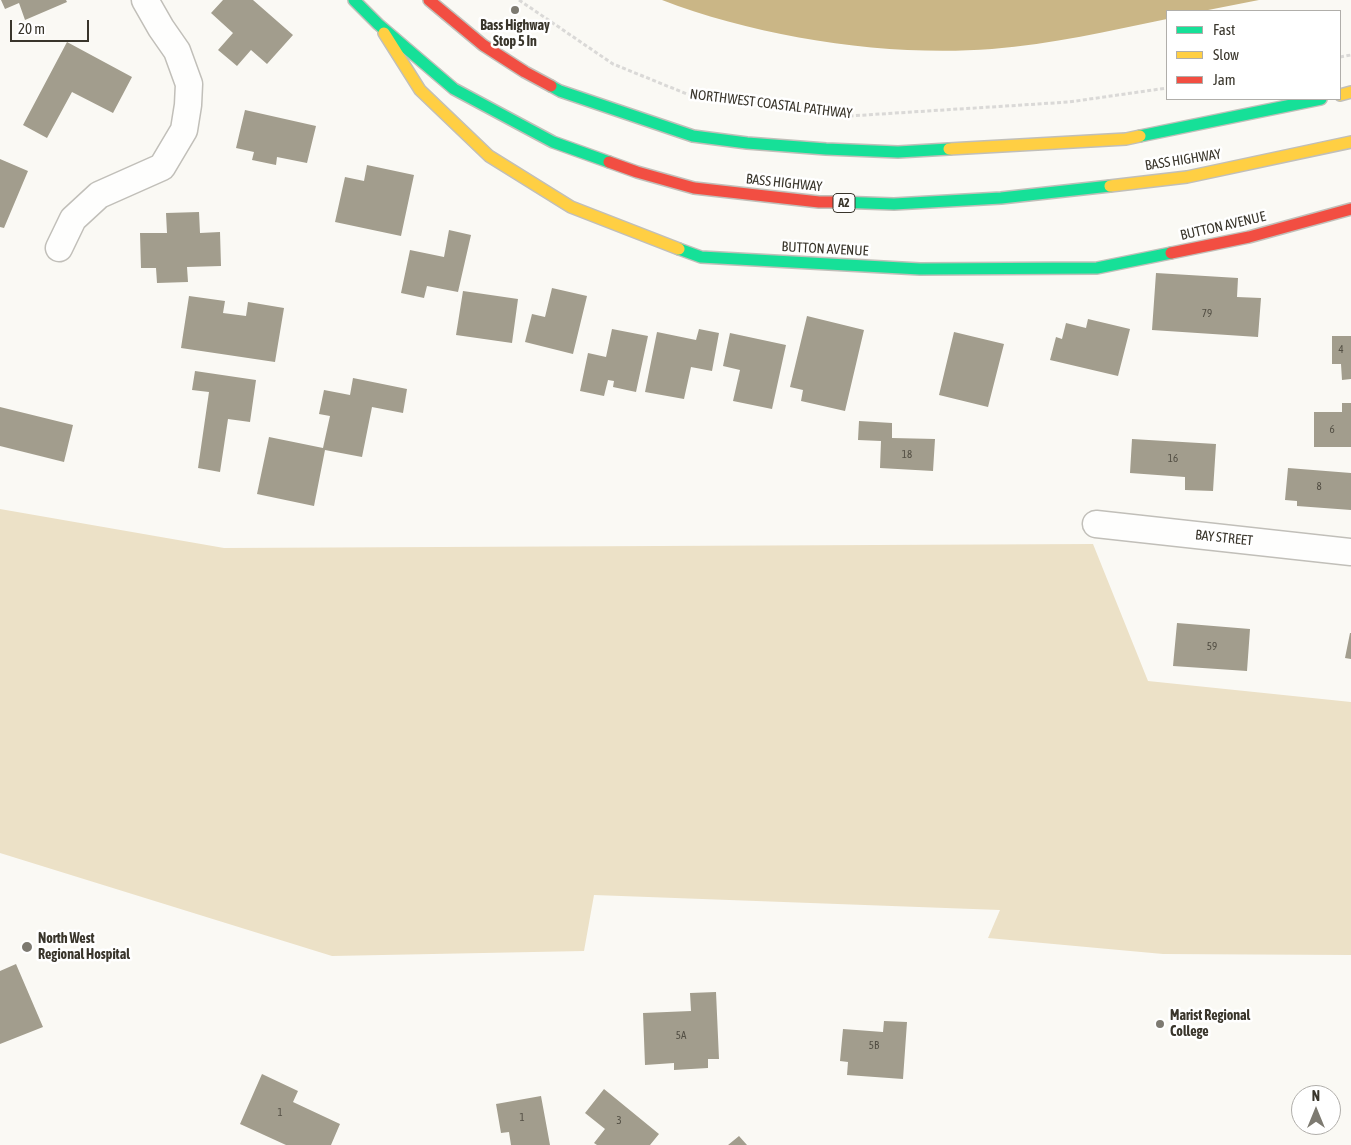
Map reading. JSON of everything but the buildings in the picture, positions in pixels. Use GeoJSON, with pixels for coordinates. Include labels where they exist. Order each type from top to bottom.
{"type":"FeatureCollection","features":[{"type":"Feature","properties":{"kind":"main road","name":"BASS HIGHWAY"},"geometry":{"type":"LineString","coordinates":[[354,0],[378,24],[454,89],[553,142],[637,172],[694,188],[818,202],[894,204],[1001,198],[1187,177],[1351,142]]}},
{"type":"Feature","properties":{"kind":"main road"},"geometry":{"type":"LineString","coordinates":[[430,0],[483,45],[525,72],[560,91],[693,136],[747,143],[898,152],[1126,139],[1316,100]]}},
{"type":"Feature","properties":{"kind":"main road","name":"BUTTON AVENUE"},"geometry":{"type":"LineString","coordinates":[[378,24],[420,90],[489,156],[571,207],[701,257],[920,269],[1097,268],[1249,237],[1351,209]]}},
{"type":"Feature","properties":{"kind":"street"},"geometry":{"type":"LineString","coordinates":[[59,248],[73,219],[99,195],[162,167],[184,130],[189,84],[177,51],[160,28],[145,0]]}},
{"type":"Feature","properties":{"kind":"street","name":"BAY STREET"},"geometry":{"type":"LineString","coordinates":[[1096,524],[1351,552]]}},
{"type":"Feature","properties":{"kind":"path","name":"NORTHWEST COASTAL PATHWAY"},"geometry":{"type":"LineString","coordinates":[[519,0],[613,64],[687,94],[839,115],[848,116],[1069,102],[1166,88]]}},
{"type":"Feature","properties":{"kind":"shaded area"},"geometry":{"type":"Polygon","coordinates":[[[662,0],[1259,0],[1208,10],[1166,10],[1166,19],[1058,40],[1014,47],[952,51],[910,50],[825,42],[741,25],[662,0]]]}},
{"type":"Feature","properties":{"kind":"shaded area"},"geometry":{"type":"Polygon","coordinates":[[[0,509],[224,548],[1093,544],[1148,681],[1351,702],[1351,955],[1163,954],[988,938],[1000,910],[594,895],[584,951],[332,956],[0,853],[0,509]]]}},
{"type":"Feature","properties":{"kind":"traffic: fast"},"geometry":{"type":"LineString","coordinates":[[354,0],[378,24],[454,89],[553,142],[609,162]]}},
{"type":"Feature","properties":{"kind":"traffic: fast"},"geometry":{"type":"LineString","coordinates":[[551,86],[560,91],[693,136],[747,143],[826,149],[898,152],[949,149]]}},
{"type":"Feature","properties":{"kind":"traffic: fast"},"geometry":{"type":"LineString","coordinates":[[1140,136],[1316,100]]}},
{"type":"Feature","properties":{"kind":"traffic: fast"},"geometry":{"type":"LineString","coordinates":[[837,202],[894,204],[1001,198],[1110,186]]}},
{"type":"Feature","properties":{"kind":"traffic: fast"},"geometry":{"type":"LineString","coordinates":[[679,249],[701,257],[920,269],[1097,268],[1171,253]]}},
{"type":"Feature","properties":{"kind":"traffic: slow"},"geometry":{"type":"LineString","coordinates":[[384,33],[420,90],[489,156],[571,207],[679,249]]}},
{"type":"Feature","properties":{"kind":"traffic: slow"},"geometry":{"type":"LineString","coordinates":[[1341,95],[1351,92]]}},
{"type":"Feature","properties":{"kind":"traffic: slow"},"geometry":{"type":"LineString","coordinates":[[949,149],[1126,139],[1140,136]]}},
{"type":"Feature","properties":{"kind":"traffic: slow"},"geometry":{"type":"LineString","coordinates":[[1110,186],[1187,177],[1351,142]]}},
{"type":"Feature","properties":{"kind":"traffic: jam"},"geometry":{"type":"LineString","coordinates":[[429,0],[483,45],[551,86]]}},
{"type":"Feature","properties":{"kind":"traffic: jam"},"geometry":{"type":"LineString","coordinates":[[609,162],[694,188],[819,202],[837,202]]}},
{"type":"Feature","properties":{"kind":"traffic: jam"},"geometry":{"type":"LineString","coordinates":[[1171,253],[1249,237],[1351,209]]}},
{"type":"Feature","properties":{"kind":"place","name":"Bass Highway Stop 5 In"},"geometry":{"type":"Point","coordinates":[515,10]}},
{"type":"Feature","properties":{"kind":"place","name":"North West Regional Hospital"},"geometry":{"type":"Point","coordinates":[27,947]}},
{"type":"Feature","properties":{"kind":"place","name":"Marist Regional College"},"geometry":{"type":"Point","coordinates":[1160,1024]}}]}
